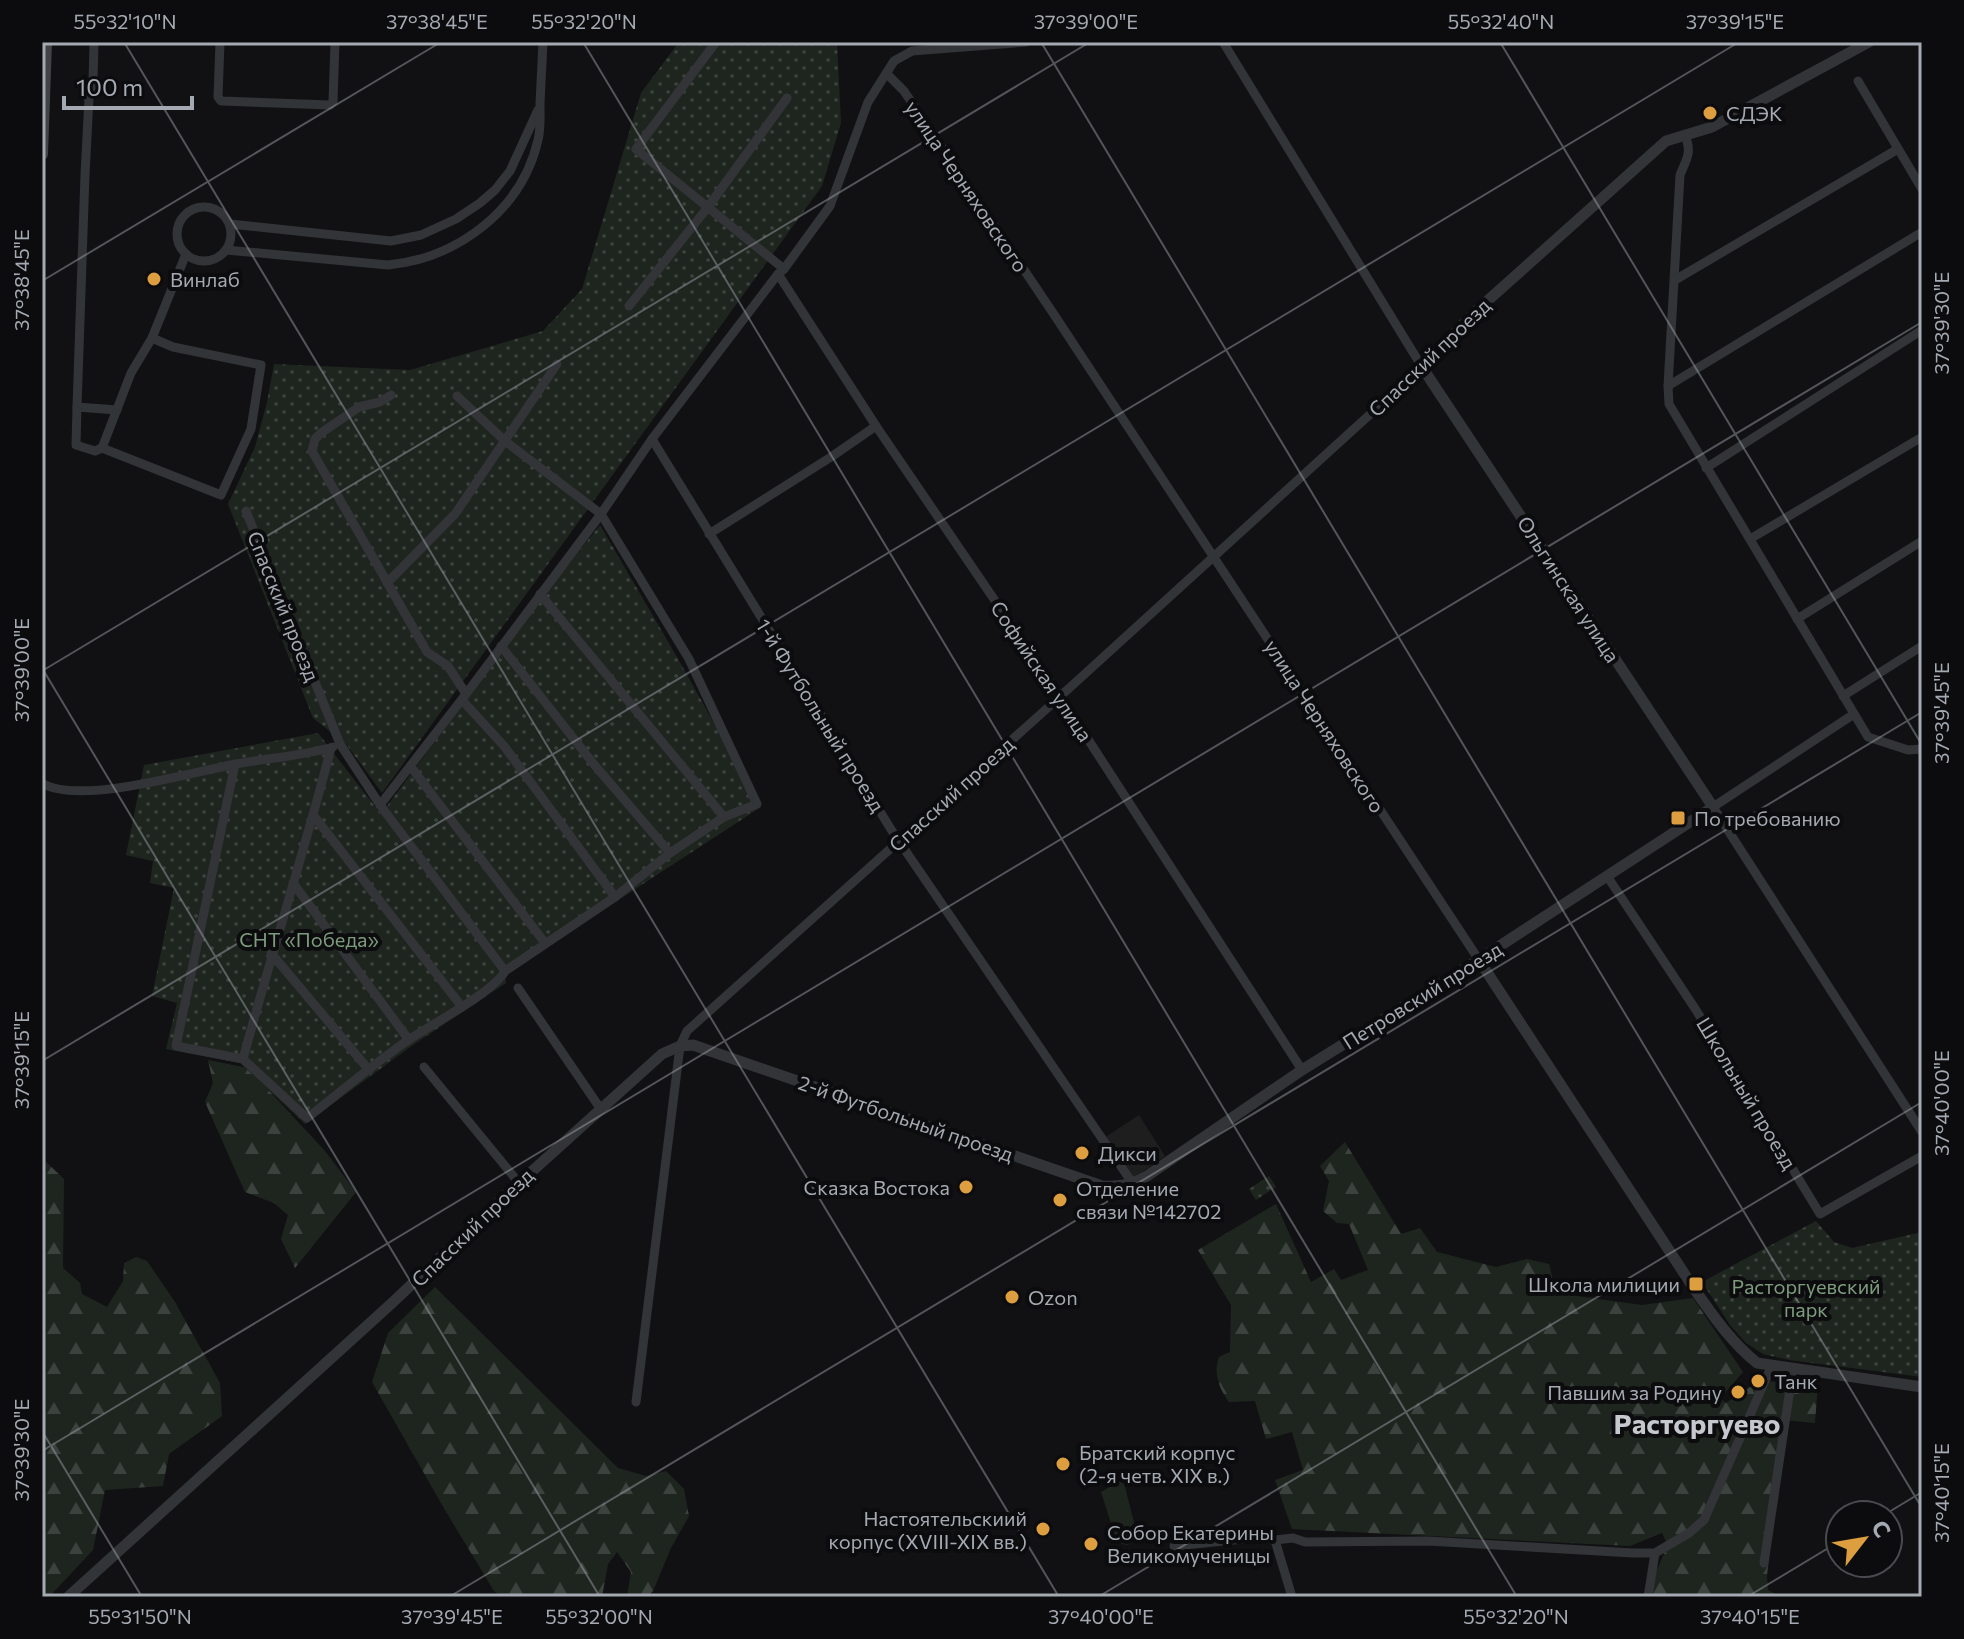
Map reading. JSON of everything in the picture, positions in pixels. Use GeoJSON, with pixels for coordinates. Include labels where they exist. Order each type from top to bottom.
{"type":"FeatureCollection","features":[{"type":"Feature","properties":{"kind":"main road"},"geometry":{"type":"LineString","coordinates":[[42,154],[46,42]]}},
{"type":"Feature","properties":{"kind":"street"},"geometry":{"type":"LineString","coordinates":[[94,42],[85,175],[76,445],[95,451],[102,448],[221,495],[251,429],[261,365],[173,347],[152,338]]}},
{"type":"Feature","properties":{"kind":"street"},"geometry":{"type":"LineString","coordinates":[[220,42],[219,100],[332,104],[335,42]]}},
{"type":"Feature","properties":{"kind":"street"},"geometry":{"type":"LineString","coordinates":[[226,250],[388,265],[430,256],[455,246],[499,212],[530,168],[539,138],[543,42]]}},
{"type":"Feature","properties":{"kind":"street","name":"Софийская улица"},"geometry":{"type":"LineString","coordinates":[[716,42],[636,149],[781,271],[876,426],[1060,696],[1302,1070]]}},
{"type":"Feature","properties":{"kind":"street"},"geometry":{"type":"LineString","coordinates":[[380,805],[830,206],[868,102],[894,61],[912,51],[1026,42]]}},
{"type":"Feature","properties":{"kind":"street","name":"Ольгинская улица"},"geometry":{"type":"LineString","coordinates":[[1223,42],[1422,367],[1713,807],[1922,1132]]}},
{"type":"Feature","properties":{"kind":"street","name":"Спасский проезд"},"geometry":{"type":"LineString","coordinates":[[68,1597],[600,1108],[662,1054],[680,1046],[687,1031],[1422,367],[1476,311],[1666,141],[1712,127],[1869,42]]}},
{"type":"Feature","properties":{"kind":"street","name":"улица Черняховского"},"geometry":{"type":"LineString","coordinates":[[887,74],[904,91],[1214,556],[1728,1336],[1757,1363],[1922,1387]]}},
{"type":"Feature","properties":{"kind":"street"},"geometry":{"type":"LineString","coordinates":[[1858,81],[1922,189]]}},
{"type":"Feature","properties":{"kind":"street"},"geometry":{"type":"LineString","coordinates":[[629,306],[708,207],[787,98]]}},
{"type":"Feature","properties":{"kind":"street"},"geometry":{"type":"LineString","coordinates":[[230,224],[391,241],[421,235],[456,219],[495,190],[510,171],[540,103]]}},
{"type":"Feature","properties":{"kind":"street"},"geometry":{"type":"LineString","coordinates":[[1685,135],[1689,154],[1680,175],[1669,404],[1868,737],[1908,750],[1922,749]]}},
{"type":"Feature","properties":{"kind":"street"},"geometry":{"type":"LineString","coordinates":[[1675,280],[1898,149]]}},
{"type":"Feature","properties":{"kind":"street"},"geometry":{"type":"LineString","coordinates":[[201,206],[210,207],[225,217],[231,233],[226,250],[220,256],[203,261],[186,254],[177,239],[177,230],[185,214],[201,206]]}},
{"type":"Feature","properties":{"kind":"street"},"geometry":{"type":"LineString","coordinates":[[1668,386],[1922,232]]}},
{"type":"Feature","properties":{"kind":"street"},"geometry":{"type":"LineString","coordinates":[[102,448],[131,373],[152,338],[186,254]]}},
{"type":"Feature","properties":{"kind":"street"},"geometry":{"type":"LineString","coordinates":[[1706,468],[1922,330]]}},
{"type":"Feature","properties":{"kind":"street"},"geometry":{"type":"LineString","coordinates":[[387,583],[455,514],[557,364]]}},
{"type":"Feature","properties":{"kind":"street"},"geometry":{"type":"LineString","coordinates":[[391,395],[380,402],[359,407],[321,433],[315,439],[312,451],[427,652],[448,666],[464,697],[615,897]]}},
{"type":"Feature","properties":{"kind":"street"},"geometry":{"type":"LineString","coordinates":[[235,764],[176,1046],[243,1059],[307,1118],[409,1040],[462,1007],[545,943],[615,897],[670,853],[724,817],[757,804],[689,659],[601,514],[505,441],[457,396]]}},
{"type":"Feature","properties":{"kind":"street"},"geometry":{"type":"LineString","coordinates":[[77,407],[117,410]]}},
{"type":"Feature","properties":{"kind":"street"},"geometry":{"type":"LineString","coordinates":[[709,534],[876,426]]}},
{"type":"Feature","properties":{"kind":"street"},"geometry":{"type":"LineString","coordinates":[[1750,539],[1922,437]]}},
{"type":"Feature","properties":{"kind":"street","name":"1-й Футбольный проезд"},"geometry":{"type":"LineString","coordinates":[[652,439],[899,841],[1133,1184]]}},
{"type":"Feature","properties":{"kind":"street","name":"Спасский проезд"},"geometry":{"type":"LineString","coordinates":[[246,511],[335,746],[503,975]]}},
{"type":"Feature","properties":{"kind":"street"},"geometry":{"type":"LineString","coordinates":[[1797,619],[1922,541]]}},
{"type":"Feature","properties":{"kind":"street"},"geometry":{"type":"LineString","coordinates":[[540,594],[724,817]]}},
{"type":"Feature","properties":{"kind":"street"},"geometry":{"type":"LineString","coordinates":[[501,646],[592,762],[670,853]]}},
{"type":"Feature","properties":{"kind":"street"},"geometry":{"type":"LineString","coordinates":[[1843,696],[1922,646]]}},
{"type":"Feature","properties":{"kind":"street"},"geometry":{"type":"LineString","coordinates":[[1713,807],[1854,714]]}},
{"type":"Feature","properties":{"kind":"street"},"geometry":{"type":"LineString","coordinates":[[42,783],[63,790],[99,790],[335,746],[271,953],[243,1059]]}},
{"type":"Feature","properties":{"kind":"street"},"geometry":{"type":"LineString","coordinates":[[411,767],[545,943]]}},
{"type":"Feature","properties":{"kind":"street","name":"Петровский проезд"},"geometry":{"type":"LineString","coordinates":[[1133,1184],[1302,1070],[1479,960],[1713,807]]}},
{"type":"Feature","properties":{"kind":"street"},"geometry":{"type":"LineString","coordinates":[[314,816],[462,1007]]}},
{"type":"Feature","properties":{"kind":"street","name":"Школьный проезд"},"geometry":{"type":"LineString","coordinates":[[1607,876],[1696,1010],[1820,1214],[1922,1156]]}},
{"type":"Feature","properties":{"kind":"street"},"geometry":{"type":"LineString","coordinates":[[293,883],[409,1040]]}},
{"type":"Feature","properties":{"kind":"street"},"geometry":{"type":"LineString","coordinates":[[271,953],[369,1070]]}},
{"type":"Feature","properties":{"kind":"street"},"geometry":{"type":"LineString","coordinates":[[518,988],[600,1108]]}},
{"type":"Feature","properties":{"kind":"street","name":"2-й Футбольный проезд"},"geometry":{"type":"LineString","coordinates":[[680,1046],[693,1045],[1102,1186],[1133,1184]]}},
{"type":"Feature","properties":{"kind":"street"},"geometry":{"type":"LineString","coordinates":[[636,1402],[680,1046]]}},
{"type":"Feature","properties":{"kind":"street"},"geometry":{"type":"LineString","coordinates":[[424,1067],[519,1183]]}},
{"type":"Feature","properties":{"kind":"street"},"geometry":{"type":"LineString","coordinates":[[1174,1546],[1253,1538],[1293,1538],[1305,1542],[1428,1541],[1655,1553],[1689,1533],[1704,1520],[1772,1365]]}},
{"type":"Feature","properties":{"kind":"street"},"geometry":{"type":"LineString","coordinates":[[1764,1563],[1793,1369]]}},
{"type":"Feature","properties":{"kind":"street"},"geometry":{"type":"LineString","coordinates":[[1275,1540],[1292,1597]]}},
{"type":"Feature","properties":{"kind":"street"},"geometry":{"type":"LineString","coordinates":[[1648,1597],[1655,1553]]}},
{"type":"Feature","properties":{"kind":"shaded area"},"geometry":{"type":"Polygon","coordinates":[[[1139,1115],[1165,1156],[1132,1179],[1104,1138],[1139,1115]]]}},
{"type":"Feature","properties":{"kind":"green space"},"geometry":{"type":"Polygon","coordinates":[[[679,42],[837,42],[841,123],[822,186],[382,793],[346,744],[313,718],[228,504],[255,447],[274,364],[410,370],[543,331],[582,289],[641,93],[679,42]]]}},
{"type":"Feature","properties":{"kind":"green space","name":"СНТ «Победа»"},"geometry":{"type":"Polygon","coordinates":[[[600,525],[761,807],[505,974],[506,983],[413,1045],[305,1124],[240,1063],[166,1049],[177,1003],[152,996],[174,888],[150,883],[153,861],[126,855],[144,765],[318,733],[381,814],[600,525]]]}},
{"type":"Feature","properties":{"kind":"green space"},"geometry":{"type":"Polygon","coordinates":[[[208,1060],[248,1068],[325,1151],[356,1192],[295,1268],[281,1239],[288,1215],[274,1203],[245,1192],[205,1102],[213,1083],[208,1060]]]}},
{"type":"Feature","properties":{"kind":"green space"},"geometry":{"type":"Polygon","coordinates":[[[1345,1142],[1401,1234],[1420,1228],[1437,1252],[1496,1267],[1527,1259],[1549,1264],[1553,1280],[1562,1294],[1642,1305],[1693,1298],[1743,1372],[1723,1395],[1722,1400],[1726,1403],[1759,1381],[1818,1383],[1815,1423],[1784,1420],[1767,1576],[1768,1590],[1781,1597],[1648,1597],[1668,1545],[1662,1533],[1630,1546],[1292,1529],[1275,1480],[1303,1470],[1292,1432],[1266,1439],[1255,1401],[1229,1402],[1222,1391],[1217,1369],[1219,1357],[1230,1352],[1231,1305],[1198,1250],[1276,1204],[1311,1282],[1334,1269],[1341,1280],[1368,1270],[1349,1224],[1337,1223],[1323,1211],[1329,1181],[1320,1166],[1345,1142]]]}},
{"type":"Feature","properties":{"kind":"green space"},"geometry":{"type":"Polygon","coordinates":[[[42,1158],[64,1179],[63,1268],[80,1283],[82,1294],[107,1307],[123,1281],[124,1263],[136,1257],[147,1261],[175,1302],[220,1383],[222,1416],[169,1454],[163,1486],[105,1490],[93,1550],[49,1597],[42,1597],[42,1158]]]}},
{"type":"Feature","properties":{"kind":"green space"},"geometry":{"type":"Polygon","coordinates":[[[1269,1176],[1276,1187],[1256,1200],[1249,1189],[1269,1176]]]}},
{"type":"Feature","properties":{"kind":"green space","name":"Расторгуевский парк"},"geometry":{"type":"Polygon","coordinates":[[[1816,1221],[1834,1242],[1852,1248],[1922,1232],[1922,1377],[1763,1354],[1746,1343],[1730,1325],[1702,1282],[1816,1221]]]}},
{"type":"Feature","properties":{"kind":"green space"},"geometry":{"type":"Polygon","coordinates":[[[435,1287],[618,1468],[646,1476],[666,1471],[684,1489],[689,1516],[653,1591],[647,1597],[627,1597],[631,1572],[617,1552],[608,1564],[602,1597],[502,1597],[494,1591],[372,1382],[388,1333],[435,1287]]]}},
{"type":"Feature","properties":{"kind":"green space"},"geometry":{"type":"Polygon","coordinates":[[[1120,1481],[1124,1483],[1137,1534],[1128,1545],[1116,1539],[1101,1492],[1120,1481]]]}},
{"type":"Feature","properties":{"kind":"place","name":"СДЭК"},"geometry":{"type":"Point","coordinates":[1710,113]}},
{"type":"Feature","properties":{"kind":"place","name":"Винлаб"},"geometry":{"type":"Point","coordinates":[154,279]}},
{"type":"Feature","properties":{"kind":"place","name":"По требованию"},"geometry":{"type":"Point","coordinates":[1678,818]}},
{"type":"Feature","properties":{"kind":"place","name":"Дикси"},"geometry":{"type":"Point","coordinates":[1082,1153]}},
{"type":"Feature","properties":{"kind":"place","name":"Сказка Востока"},"geometry":{"type":"Point","coordinates":[966,1187]}},
{"type":"Feature","properties":{"kind":"place","name":"Отделение связи №142702"},"geometry":{"type":"Point","coordinates":[1060,1200]}},
{"type":"Feature","properties":{"kind":"place","name":"Школа милиции"},"geometry":{"type":"Point","coordinates":[1696,1284]}},
{"type":"Feature","properties":{"kind":"place","name":"Ozon"},"geometry":{"type":"Point","coordinates":[1012,1297]}},
{"type":"Feature","properties":{"kind":"place","name":"Танк"},"geometry":{"type":"Point","coordinates":[1758,1381]}},
{"type":"Feature","properties":{"kind":"place","name":"Павшим за Родину"},"geometry":{"type":"Point","coordinates":[1738,1392]}},
{"type":"Feature","properties":{"kind":"place","name":"Братский корпус (2-я четв. XIX в.)"},"geometry":{"type":"Point","coordinates":[1063,1464]}},
{"type":"Feature","properties":{"kind":"place","name":"Настоятельскиий корпус (XVIII-XIX вв.)"},"geometry":{"type":"Point","coordinates":[1043,1529]}},
{"type":"Feature","properties":{"kind":"place","name":"Собор Екатерины Великомученицы"},"geometry":{"type":"Point","coordinates":[1091,1544]}},
{"type":"Feature","properties":{"kind":"district","name":"Расторгуево"},"geometry":{"type":"Point","coordinates":[1697,1423]}}]}
